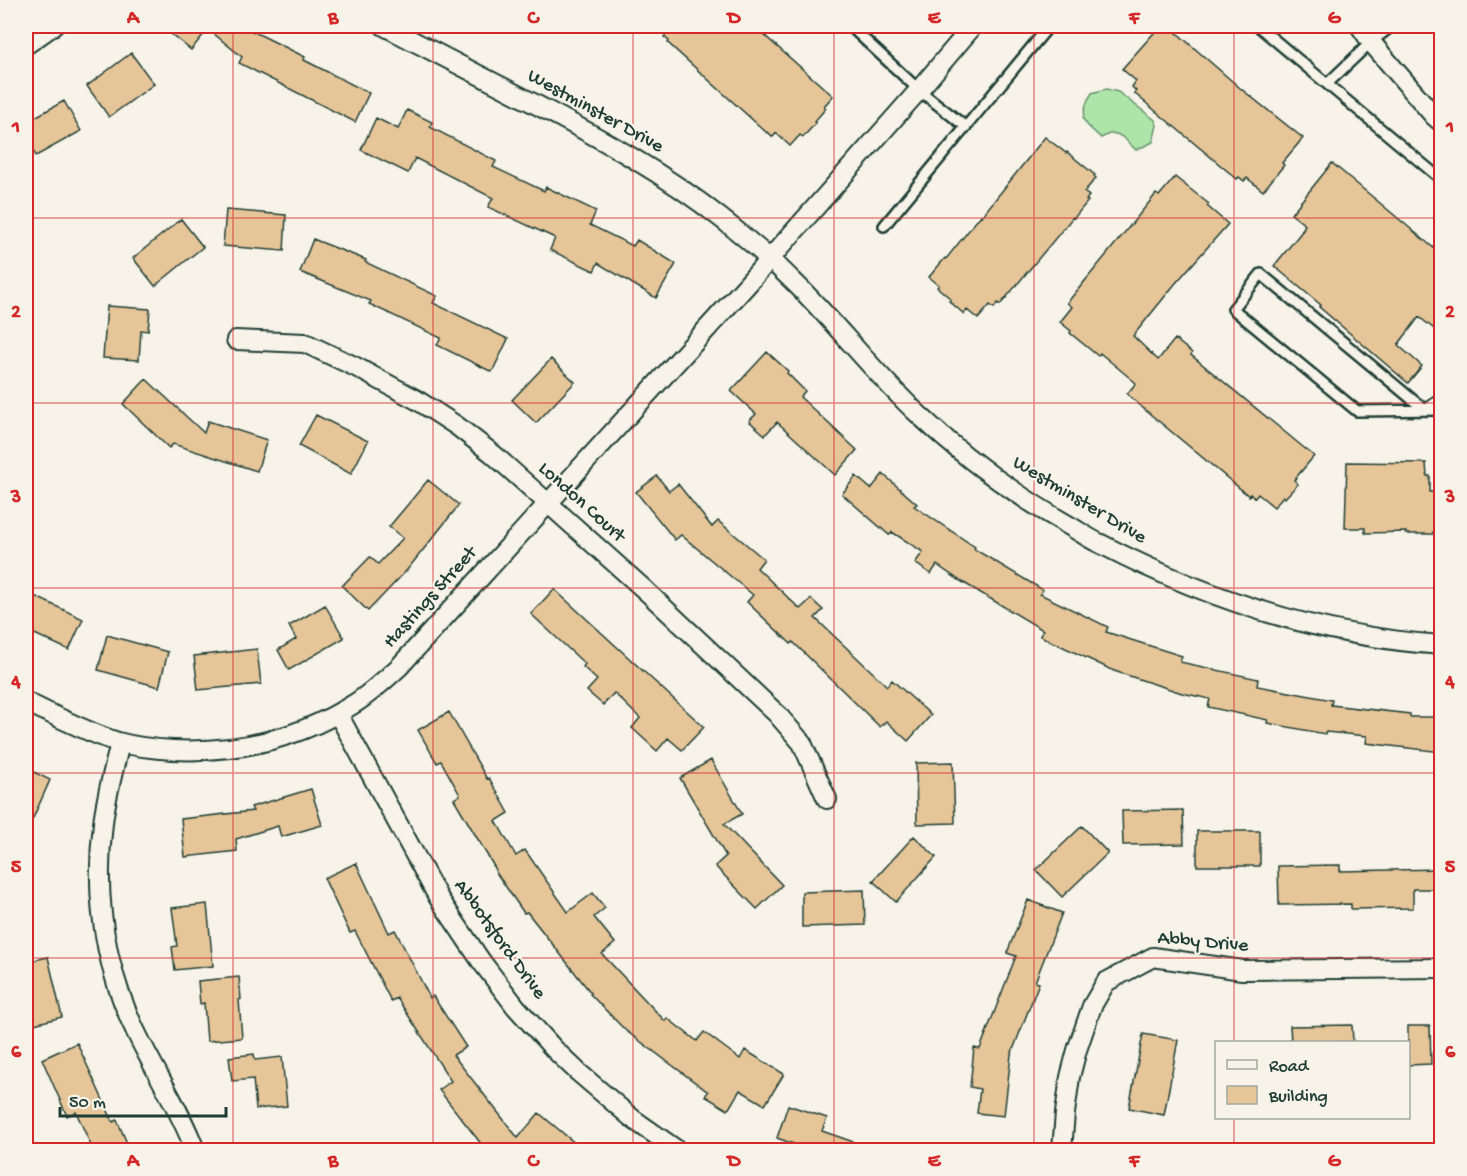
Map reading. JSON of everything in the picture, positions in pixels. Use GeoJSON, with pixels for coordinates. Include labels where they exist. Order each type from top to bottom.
{"type":"FeatureCollection","features":[{"type":"Feature","properties":{"kind":"street"},"geometry":{"type":"LineString","coordinates":[[26,45],[53,26]]}},
{"type":"Feature","properties":{"kind":"street","name":"Westminster Drive"},"geometry":{"type":"LineString","coordinates":[[384,26],[618,148],[720,217],[800,288],[919,416],[955,447],[1038,508],[1098,543],[1164,575],[1246,607],[1366,636],[1442,645]]}},
{"type":"Feature","properties":{"kind":"street"},"geometry":{"type":"LineString","coordinates":[[770,259],[973,26]]}},
{"type":"Feature","properties":{"kind":"street"},"geometry":{"type":"LineString","coordinates":[[1360,26],[1371,42],[1442,123]]}},
{"type":"Feature","properties":{"kind":"street","name":"Hastings Street"},"geometry":{"type":"LineString","coordinates":[[26,702],[120,743],[165,750],[208,751],[256,744],[295,733],[338,714],[359,701],[399,667],[770,259]]}},
{"type":"Feature","properties":{"kind":"street","name":"London Court"},"geometry":{"type":"LineString","coordinates":[[236,340],[305,343],[417,400],[458,426],[493,454],[645,590],[777,714],[802,743],[827,799]]}},
{"type":"Feature","properties":{"kind":"street","name":"Abbotsford Drive"},"geometry":{"type":"LineString","coordinates":[[338,714],[438,897],[481,961],[554,1049],[633,1119],[677,1150]]}},
{"type":"Feature","properties":{"kind":"street"},"geometry":{"type":"LineString","coordinates":[[120,743],[108,793],[100,849],[102,923],[122,999],[136,1032],[174,1102],[195,1150]]}},
{"type":"Feature","properties":{"kind":"street","name":"Abby Drive"},"geometry":{"type":"LineString","coordinates":[[1062,1150],[1070,1077],[1092,1006],[1106,982],[1153,957],[1242,970],[1442,968]]}},
{"type":"Feature","properties":{"kind":"lane"},"geometry":{"type":"LineString","coordinates":[[850,26],[919,90],[966,127]]}},
{"type":"Feature","properties":{"kind":"lane"},"geometry":{"type":"LineString","coordinates":[[884,226],[1049,26]]}},
{"type":"Feature","properties":{"kind":"lane"},"geometry":{"type":"LineString","coordinates":[[1258,26],[1442,180]]}},
{"type":"Feature","properties":{"kind":"lane"},"geometry":{"type":"LineString","coordinates":[[1327,84],[1371,42],[1392,26]]}},
{"type":"Feature","properties":{"kind":"lane"},"geometry":{"type":"LineString","coordinates":[[1425,410],[1261,274],[1233,309],[1357,411],[1442,410]]}},
{"type":"Feature","properties":{"kind":"lane"},"geometry":{"type":"LineString","coordinates":[[1425,410],[1442,398]]}},
{"type":"Feature","properties":{"kind":"green space"},"geometry":{"type":"Polygon","coordinates":[[[1106,89],[1118,92],[1155,120],[1157,125],[1153,142],[1136,150],[1117,134],[1109,134],[1101,138],[1088,126],[1083,119],[1088,99],[1092,93],[1106,89]]]}},
{"type":"Feature","properties":{"kind":"building"},"geometry":{"type":"Polygon","coordinates":[[[161,26],[242,26],[305,57],[304,60],[369,93],[355,122],[239,63],[242,57],[208,29],[191,50],[161,26]]]}},
{"type":"Feature","properties":{"kind":"building"},"geometry":{"type":"Polygon","coordinates":[[[674,26],[754,26],[833,96],[824,106],[826,108],[814,122],[816,123],[803,137],[800,135],[790,146],[776,133],[773,137],[767,133],[668,43],[669,41],[664,37],[674,26]]]}},
{"type":"Feature","properties":{"kind":"building"},"geometry":{"type":"Polygon","coordinates":[[[1160,26],[1169,26],[1240,88],[1303,138],[1263,191],[1247,178],[1244,181],[1239,177],[1237,179],[1134,93],[1136,91],[1132,87],[1136,81],[1122,69],[1160,26]]]}},
{"type":"Feature","properties":{"kind":"building"},"geometry":{"type":"Polygon","coordinates":[[[131,53],[154,84],[109,117],[87,86],[131,53]]]}},
{"type":"Feature","properties":{"kind":"building"},"geometry":{"type":"Polygon","coordinates":[[[64,101],[81,131],[36,156],[26,138],[26,122],[64,101]]]}},
{"type":"Feature","properties":{"kind":"building"},"geometry":{"type":"Polygon","coordinates":[[[407,110],[432,122],[430,127],[496,161],[493,167],[544,191],[546,187],[596,211],[590,225],[633,246],[637,240],[676,264],[656,298],[598,263],[594,271],[550,250],[555,238],[488,207],[493,198],[415,158],[408,173],[361,150],[376,118],[398,129],[407,110]]]}},
{"type":"Feature","properties":{"kind":"building"},"geometry":{"type":"Polygon","coordinates":[[[1045,137],[1095,175],[1096,178],[1084,192],[1089,196],[1086,200],[1088,201],[1000,305],[998,303],[994,308],[990,305],[978,319],[967,310],[964,314],[949,301],[951,299],[929,277],[982,216],[1045,137]]]}},
{"type":"Feature","properties":{"kind":"building"},"geometry":{"type":"Polygon","coordinates":[[[1332,163],[1442,255],[1442,335],[1419,317],[1398,345],[1422,366],[1408,383],[1274,266],[1305,225],[1291,214],[1332,163]]]}},
{"type":"Feature","properties":{"kind":"building"},"geometry":{"type":"Polygon","coordinates":[[[1175,177],[1209,204],[1207,206],[1228,224],[1133,336],[1158,360],[1175,339],[1192,353],[1191,355],[1314,456],[1294,480],[1298,484],[1274,507],[1258,494],[1255,498],[1250,494],[1249,496],[1144,409],[1127,394],[1136,383],[1100,353],[1098,356],[1060,322],[1072,307],[1067,303],[1156,194],[1159,196],[1175,177]]]}},
{"type":"Feature","properties":{"kind":"building"},"geometry":{"type":"Polygon","coordinates":[[[226,210],[286,215],[284,251],[223,246],[226,210]]]}},
{"type":"Feature","properties":{"kind":"building"},"geometry":{"type":"Polygon","coordinates":[[[181,219],[203,247],[155,286],[133,258],[181,219]]]}},
{"type":"Feature","properties":{"kind":"building"},"geometry":{"type":"Polygon","coordinates":[[[313,239],[366,260],[365,262],[437,296],[433,303],[508,339],[492,372],[437,345],[441,338],[369,304],[371,301],[300,272],[313,239]]]}},
{"type":"Feature","properties":{"kind":"building"},"geometry":{"type":"Polygon","coordinates":[[[107,306],[150,309],[148,331],[141,330],[139,360],[103,358],[107,306]]]}},
{"type":"Feature","properties":{"kind":"building"},"geometry":{"type":"Polygon","coordinates":[[[767,352],[805,391],[800,397],[857,450],[835,475],[777,422],[765,435],[749,421],[756,414],[731,391],[767,352]]]}},
{"type":"Feature","properties":{"kind":"building"},"geometry":{"type":"Polygon","coordinates":[[[551,359],[575,382],[536,423],[512,400],[551,359]]]}},
{"type":"Feature","properties":{"kind":"building"},"geometry":{"type":"Polygon","coordinates":[[[146,379],[204,433],[208,421],[267,440],[257,471],[173,444],[169,448],[123,404],[146,379]]]}},
{"type":"Feature","properties":{"kind":"building"},"geometry":{"type":"Polygon","coordinates":[[[316,415],[368,441],[351,474],[299,446],[316,415]]]}},
{"type":"Feature","properties":{"kind":"building"},"geometry":{"type":"Polygon","coordinates":[[[1347,462],[1426,463],[1427,476],[1430,476],[1430,492],[1442,492],[1442,532],[1433,532],[1433,534],[1365,533],[1365,528],[1345,528],[1347,462]]]}},
{"type":"Feature","properties":{"kind":"building"},"geometry":{"type":"Polygon","coordinates":[[[883,474],[917,504],[914,506],[975,547],[974,549],[1043,590],[1040,594],[1108,627],[1106,632],[1182,656],[1180,662],[1258,679],[1257,686],[1332,700],[1331,705],[1410,714],[1410,717],[1442,717],[1442,752],[1366,743],[1367,736],[1326,732],[1325,734],[1267,723],[1268,720],[1208,707],[1210,699],[1182,693],[1114,671],[1040,636],[1043,630],[937,565],[931,574],[915,563],[923,552],[892,532],[889,535],[842,494],[856,476],[871,489],[883,474]]]}},
{"type":"Feature","properties":{"kind":"building"},"geometry":{"type":"Polygon","coordinates":[[[657,476],[669,491],[678,484],[712,527],[718,521],[764,559],[757,568],[800,609],[811,599],[823,610],[815,618],[887,686],[892,680],[931,715],[908,741],[886,721],[880,727],[793,642],[791,644],[747,602],[753,595],[681,535],[675,540],[636,492],[657,476]]]}},
{"type":"Feature","properties":{"kind":"building"},"geometry":{"type":"Polygon","coordinates":[[[428,480],[459,505],[407,570],[368,611],[342,586],[370,557],[378,564],[403,538],[389,527],[428,480]]]}},
{"type":"Feature","properties":{"kind":"building"},"geometry":{"type":"Polygon","coordinates":[[[554,589],[704,727],[682,750],[668,738],[657,751],[632,728],[640,718],[614,693],[603,705],[587,691],[597,680],[583,667],[585,664],[531,614],[554,589]]]}},
{"type":"Feature","properties":{"kind":"building"},"geometry":{"type":"Polygon","coordinates":[[[26,592],[83,619],[69,650],[26,630],[26,592]]]}},
{"type":"Feature","properties":{"kind":"building"},"geometry":{"type":"Polygon","coordinates":[[[325,605],[344,638],[289,670],[278,650],[296,639],[289,626],[325,605]]]}},
{"type":"Feature","properties":{"kind":"building"},"geometry":{"type":"Polygon","coordinates":[[[107,635],[168,652],[159,687],[98,670],[107,635]]]}},
{"type":"Feature","properties":{"kind":"building"},"geometry":{"type":"Polygon","coordinates":[[[257,649],[261,684],[198,690],[194,656],[257,649]]]}},
{"type":"Feature","properties":{"kind":"building"},"geometry":{"type":"Polygon","coordinates":[[[449,712],[509,813],[496,821],[516,856],[525,850],[568,912],[593,893],[605,908],[594,917],[615,943],[602,954],[665,1021],[667,1018],[697,1041],[704,1032],[740,1059],[745,1050],[784,1074],[765,1105],[740,1090],[728,1110],[705,1096],[708,1092],[625,1030],[590,994],[527,912],[524,913],[495,871],[454,799],[460,795],[441,761],[437,763],[418,730],[449,712]]]}},
{"type":"Feature","properties":{"kind":"building"},"geometry":{"type":"Polygon","coordinates":[[[711,760],[742,814],[724,824],[782,885],[757,909],[715,866],[726,856],[680,778],[711,760]]]}},
{"type":"Feature","properties":{"kind":"building"},"geometry":{"type":"Polygon","coordinates":[[[953,762],[955,823],[917,824],[916,763],[953,762]]]}},
{"type":"Feature","properties":{"kind":"building"},"geometry":{"type":"Polygon","coordinates":[[[26,768],[50,780],[26,834],[26,768]]]}},
{"type":"Feature","properties":{"kind":"building"},"geometry":{"type":"Polygon","coordinates":[[[311,789],[322,825],[281,837],[278,826],[236,839],[237,851],[185,857],[181,819],[253,811],[251,807],[311,789]]]}},
{"type":"Feature","properties":{"kind":"building"},"geometry":{"type":"Polygon","coordinates":[[[1183,810],[1184,844],[1123,845],[1122,811],[1183,810]]]}},
{"type":"Feature","properties":{"kind":"building"},"geometry":{"type":"Polygon","coordinates":[[[1082,826],[1108,853],[1062,897],[1036,870],[1082,826]]]}},
{"type":"Feature","properties":{"kind":"building"},"geometry":{"type":"Polygon","coordinates":[[[1197,831],[1260,831],[1260,866],[1197,866],[1197,831]]]}},
{"type":"Feature","properties":{"kind":"building"},"geometry":{"type":"Polygon","coordinates":[[[914,836],[936,857],[896,902],[873,881],[914,836]]]}},
{"type":"Feature","properties":{"kind":"building"},"geometry":{"type":"Polygon","coordinates":[[[356,863],[389,933],[395,930],[430,998],[433,996],[466,1047],[453,1055],[518,1138],[539,1113],[583,1150],[486,1150],[439,1090],[451,1081],[397,998],[391,1001],[355,931],[350,933],[324,878],[356,863]]]}},
{"type":"Feature","properties":{"kind":"building"},"geometry":{"type":"Polygon","coordinates":[[[1340,865],[1340,871],[1442,869],[1442,889],[1413,889],[1413,908],[1351,909],[1351,904],[1279,905],[1278,866],[1340,865]]]}},
{"type":"Feature","properties":{"kind":"building"},"geometry":{"type":"Polygon","coordinates":[[[864,890],[865,925],[802,927],[802,892],[864,890]]]}},
{"type":"Feature","properties":{"kind":"building"},"geometry":{"type":"Polygon","coordinates":[[[1028,900],[1062,913],[1035,982],[1039,983],[1011,1055],[1004,1116],[977,1113],[980,1089],[970,1087],[974,1048],[980,1049],[1016,956],[1007,953],[1028,900]]]}},
{"type":"Feature","properties":{"kind":"building"},"geometry":{"type":"Polygon","coordinates":[[[207,904],[213,966],[175,970],[172,947],[177,946],[172,908],[207,904]]]}},
{"type":"Feature","properties":{"kind":"building"},"geometry":{"type":"Polygon","coordinates":[[[48,957],[62,1017],[26,1026],[26,962],[48,957]]]}},
{"type":"Feature","properties":{"kind":"building"},"geometry":{"type":"Polygon","coordinates":[[[239,977],[242,1038],[207,1041],[204,1003],[200,1004],[198,981],[239,977]]]}},
{"type":"Feature","properties":{"kind":"building"},"geometry":{"type":"Polygon","coordinates":[[[1352,1025],[1353,1041],[1291,1041],[1290,1026],[1352,1025]]]}},
{"type":"Feature","properties":{"kind":"building"},"geometry":{"type":"Polygon","coordinates":[[[1408,1026],[1430,1026],[1431,1064],[1410,1065],[1410,1041],[1408,1041],[1408,1026]]]}},
{"type":"Feature","properties":{"kind":"building"},"geometry":{"type":"Polygon","coordinates":[[[1143,1034],[1178,1040],[1164,1115],[1129,1108],[1143,1034]]]}},
{"type":"Feature","properties":{"kind":"building"},"geometry":{"type":"Polygon","coordinates":[[[77,1043],[113,1122],[117,1120],[130,1150],[93,1150],[76,1112],[67,1116],[42,1059],[77,1043]]]}},
{"type":"Feature","properties":{"kind":"building"},"geometry":{"type":"Polygon","coordinates":[[[254,1054],[255,1060],[282,1057],[287,1106],[256,1109],[253,1079],[232,1081],[229,1057],[254,1054]]]}},
{"type":"Feature","properties":{"kind":"building"},"geometry":{"type":"Polygon","coordinates":[[[788,1105],[827,1118],[822,1131],[871,1148],[871,1150],[810,1150],[777,1138],[788,1105]]]}}]}
